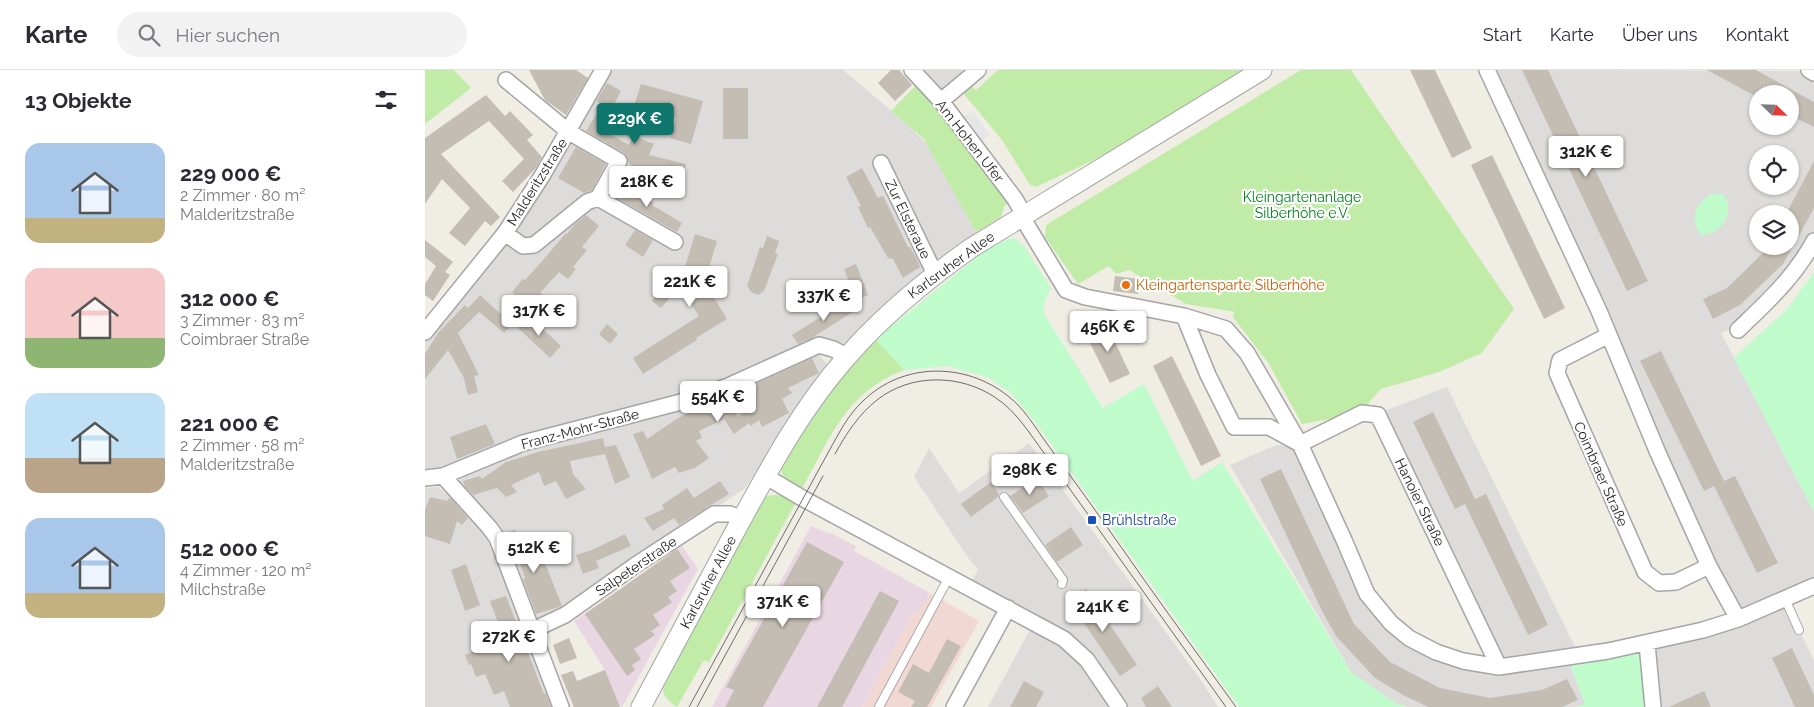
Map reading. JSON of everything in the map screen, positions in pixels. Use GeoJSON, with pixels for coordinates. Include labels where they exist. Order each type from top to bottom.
{"type":"FeatureCollection","features":[{"type":"Feature","properties":{"kind":"street","name":"Malderitzstraße"},"geometry":{"type":"LineString","coordinates":[[425,332],[505,233],[543,176],[603,70]]}},
{"type":"Feature","properties":{"kind":"street","name":"Am Hohen Ufer"},"geometry":{"type":"LineString","coordinates":[[912,70],[941,101],[1015,199],[1023,216]]}},
{"type":"Feature","properties":{"kind":"street"},"geometry":{"type":"LineString","coordinates":[[941,101],[978,70]]}},
{"type":"Feature","properties":{"kind":"street","name":"Karlsruher Allee"},"geometry":{"type":"LineString","coordinates":[[641,707],[765,476],[813,399],[847,356],[904,299],[971,248],[1262,70]]}},
{"type":"Feature","properties":{"kind":"street"},"geometry":{"type":"LineString","coordinates":[[1487,70],[1609,335],[1709,566],[1737,619]]}},
{"type":"Feature","properties":{"kind":"street"},"geometry":{"type":"LineString","coordinates":[[1809,70],[1814,72]]}},
{"type":"Feature","properties":{"kind":"street","name":"Malderitzstraße"},"geometry":{"type":"LineString","coordinates":[[505,233],[523,246],[534,245],[587,202],[598,198],[619,161],[569,132],[506,80]]}},
{"type":"Feature","properties":{"kind":"street","name":"Zur Elsteraue"},"geometry":{"type":"LineString","coordinates":[[881,163],[935,274]]}},
{"type":"Feature","properties":{"kind":"street"},"geometry":{"type":"LineString","coordinates":[[598,198],[675,242]]}},
{"type":"Feature","properties":{"kind":"street"},"geometry":{"type":"LineString","coordinates":[[1023,216],[1066,290],[1085,297],[1184,316],[1226,329],[1247,353],[1300,444],[1367,594],[1391,623],[1409,638],[1436,652],[1463,661],[1499,667],[1608,651],[1647,644],[1703,630],[1737,619],[1814,586]]}},
{"type":"Feature","properties":{"kind":"street"},"geometry":{"type":"LineString","coordinates":[[1737,330],[1775,294],[1802,263],[1814,241]]}},
{"type":"Feature","properties":{"kind":"street"},"geometry":{"type":"LineString","coordinates":[[1184,316],[1208,375],[1234,427],[1269,427],[1300,444]]}},
{"type":"Feature","properties":{"kind":"street","name":"Coimbraer Straße"},"geometry":{"type":"LineString","coordinates":[[1609,335],[1560,360],[1557,373],[1645,572],[1659,583],[1676,582],[1709,566]]}},
{"type":"Feature","properties":{"kind":"street","name":"Franz-Mohr-Straße"},"geometry":{"type":"LineString","coordinates":[[425,478],[443,476],[523,443],[677,403],[728,386],[819,345],[847,356]]}},
{"type":"Feature","properties":{"kind":"street","name":"Hanoier Straße"},"geometry":{"type":"LineString","coordinates":[[1300,444],[1362,413],[1378,415],[1499,667]]}},
{"type":"Feature","properties":{"kind":"street"},"geometry":{"type":"LineString","coordinates":[[443,476],[497,538],[561,707]]}},
{"type":"Feature","properties":{"kind":"street"},"geometry":{"type":"LineString","coordinates":[[765,476],[1064,639],[1087,660],[1119,707]]}},
{"type":"Feature","properties":{"kind":"street","name":"Salpeterstraße"},"geometry":{"type":"LineString","coordinates":[[533,630],[565,615],[637,564],[714,514],[730,514],[742,520]]}},
{"type":"Feature","properties":{"kind":"street"},"geometry":{"type":"LineString","coordinates":[[954,707],[1008,608]]}},
{"type":"Feature","properties":{"kind":"street"},"geometry":{"type":"LineString","coordinates":[[1647,644],[1653,707]]}},
{"type":"Feature","properties":{"kind":"lane"},"geometry":{"type":"LineString","coordinates":[[1004,497],[1063,580],[1062,584]]}},
{"type":"Feature","properties":{"kind":"lane"},"geometry":{"type":"LineString","coordinates":[[879,707],[949,577]]}},
{"type":"Feature","properties":{"kind":"lane"},"geometry":{"type":"LineString","coordinates":[[1785,599],[1799,630]]}},
{"type":"Feature","properties":{"kind":"shaded area"},"geometry":{"type":"Polygon","coordinates":[[[603,70],[843,70],[900,118],[930,147],[981,242],[847,356],[834,339],[814,349],[828,365],[782,438],[745,488],[563,612],[534,626],[494,528],[461,490],[425,478],[425,332],[499,241],[603,70]]]}},
{"type":"Feature","properties":{"kind":"shaded area"},"geometry":{"type":"Polygon","coordinates":[[[912,70],[978,70],[941,101],[912,70]]]}},
{"type":"Feature","properties":{"kind":"shaded area"},"geometry":{"type":"Polygon","coordinates":[[[1489,70],[1814,71],[1814,245],[1748,323],[1721,333],[1814,512],[1814,577],[1741,617],[1785,599],[1814,661],[1814,707],[1653,707],[1647,644],[1738,619],[1489,70]]]}},
{"type":"Feature","properties":{"kind":"shaded area"},"geometry":{"type":"Polygon","coordinates":[[[972,110],[990,135],[982,141],[964,118],[972,110]]]}},
{"type":"Feature","properties":{"kind":"shaded area"},"geometry":{"type":"Polygon","coordinates":[[[1447,387],[1578,653],[1502,665],[1379,413],[1447,387]]]}},
{"type":"Feature","properties":{"kind":"shaded area"},"geometry":{"type":"Polygon","coordinates":[[[1029,443],[1202,682],[1218,707],[988,707],[1038,615],[972,581],[978,569],[969,559],[914,477],[929,448],[959,493],[1029,443]]]}},
{"type":"Feature","properties":{"kind":"shaded area"},"geometry":{"type":"Polygon","coordinates":[[[1276,445],[1300,446],[1344,540],[1391,623],[1463,661],[1569,662],[1585,704],[1576,707],[1407,707],[1397,704],[1351,672],[1230,465],[1276,445]]]}},
{"type":"Feature","properties":{"kind":"shaded area"},"geometry":{"type":"Polygon","coordinates":[[[438,487],[471,511],[488,537],[554,707],[425,707],[425,488],[438,487]]]}},
{"type":"Feature","properties":{"kind":"shaded area"},"geometry":{"type":"Polygon","coordinates":[[[811,526],[831,533],[856,546],[854,551],[930,593],[918,613],[912,615],[862,707],[712,707],[811,526]]]}},
{"type":"Feature","properties":{"kind":"shaded area"},"geometry":{"type":"Polygon","coordinates":[[[682,546],[698,569],[622,707],[619,705],[614,707],[574,707],[561,675],[573,671],[577,681],[605,670],[574,621],[682,546]]]}},
{"type":"Feature","properties":{"kind":"shaded area"},"geometry":{"type":"Polygon","coordinates":[[[930,593],[979,621],[931,707],[862,707],[912,615],[918,613],[930,593]]]}},
{"type":"Feature","properties":{"kind":"green space"},"geometry":{"type":"Polygon","coordinates":[[[425,70],[454,70],[471,88],[425,124],[425,70]]]}},
{"type":"Feature","properties":{"kind":"green space"},"geometry":{"type":"Polygon","coordinates":[[[998,70],[1262,70],[1190,115],[1036,187],[1030,185],[1002,140],[964,94],[964,90],[970,84],[976,90],[998,70]]]}},
{"type":"Feature","properties":{"kind":"green space","name":"Kleingartenanlage Silberhöhe e.V."},"geometry":{"type":"Polygon","coordinates":[[[1301,70],[1351,70],[1514,309],[1482,353],[1439,372],[1381,389],[1362,413],[1302,424],[1269,364],[1233,317],[1234,312],[1236,312],[1186,304],[1129,270],[1116,274],[1109,266],[1078,284],[1045,237],[1046,225],[1301,70]]]}},
{"type":"Feature","properties":{"kind":"green space"},"geometry":{"type":"Polygon","coordinates":[[[920,81],[1010,203],[1004,206],[1001,217],[976,232],[924,139],[891,111],[920,81]]]}},
{"type":"Feature","properties":{"kind":"green space"},"geometry":{"type":"Polygon","coordinates":[[[1711,194],[1724,195],[1728,204],[1728,212],[1724,223],[1720,227],[1711,233],[1700,235],[1695,222],[1696,212],[1701,203],[1711,194]]]}},
{"type":"Feature","properties":{"kind":"green space"},"geometry":{"type":"Polygon","coordinates":[[[1014,238],[1024,246],[1051,288],[1045,300],[1043,312],[1103,408],[1144,384],[1193,481],[1222,462],[1351,672],[1397,704],[1407,707],[1239,707],[1036,423],[1011,393],[987,377],[947,366],[904,370],[876,339],[984,251],[1014,238]]]}},
{"type":"Feature","properties":{"kind":"green space"},"geometry":{"type":"Polygon","coordinates":[[[1814,272],[1814,512],[1734,358],[1787,309],[1814,272]]]}},
{"type":"Feature","properties":{"kind":"green space"},"geometry":{"type":"Polygon","coordinates":[[[876,339],[904,370],[867,391],[853,404],[831,435],[802,489],[792,484],[783,476],[781,469],[789,449],[834,387],[876,339]]]}},
{"type":"Feature","properties":{"kind":"green space"},"geometry":{"type":"Polygon","coordinates":[[[784,495],[796,502],[709,662],[704,660],[677,707],[666,697],[663,691],[663,683],[760,501],[767,496],[784,495]]]}},
{"type":"Feature","properties":{"kind":"green space"},"geometry":{"type":"Polygon","coordinates":[[[1643,651],[1645,707],[1576,707],[1585,704],[1569,662],[1643,651]]]}},
{"type":"Feature","properties":{"kind":"building"},"geometry":{"type":"Polygon","coordinates":[[[529,70],[576,70],[588,78],[566,115],[545,100],[529,70]]]}},
{"type":"Feature","properties":{"kind":"building"},"geometry":{"type":"Polygon","coordinates":[[[891,70],[899,70],[912,85],[895,101],[878,83],[891,70]]]}},
{"type":"Feature","properties":{"kind":"building"},"geometry":{"type":"Polygon","coordinates":[[[1410,70],[1435,70],[1472,148],[1452,158],[1410,70]]]}},
{"type":"Feature","properties":{"kind":"building"},"geometry":{"type":"Polygon","coordinates":[[[1522,70],[1548,70],[1648,281],[1627,291],[1522,70]]]}},
{"type":"Feature","properties":{"kind":"building"},"geometry":{"type":"Polygon","coordinates":[[[1707,70],[1756,70],[1783,85],[1749,85],[1749,93],[1707,70]]]}},
{"type":"Feature","properties":{"kind":"building"},"geometry":{"type":"Polygon","coordinates":[[[607,83],[621,91],[601,129],[629,145],[634,136],[654,144],[649,155],[686,164],[680,189],[633,167],[628,162],[624,153],[586,131],[602,105],[597,101],[594,105],[607,83]]]}},
{"type":"Feature","properties":{"kind":"building"},"geometry":{"type":"Polygon","coordinates":[[[641,84],[703,101],[691,144],[670,138],[676,118],[634,106],[641,84]]]}},
{"type":"Feature","properties":{"kind":"building"},"geometry":{"type":"Polygon","coordinates":[[[723,88],[748,88],[748,139],[723,139],[723,88]]]}},
{"type":"Feature","properties":{"kind":"building"},"geometry":{"type":"Polygon","coordinates":[[[1799,94],[1814,102],[1814,127],[1799,120],[1799,94]]]}},
{"type":"Feature","properties":{"kind":"building"},"geometry":{"type":"Polygon","coordinates":[[[486,95],[505,116],[510,111],[533,135],[527,140],[542,157],[536,168],[513,192],[502,181],[524,159],[489,121],[441,154],[500,217],[491,226],[485,221],[465,246],[449,233],[470,208],[442,179],[425,204],[425,138],[486,95]]]}},
{"type":"Feature","properties":{"kind":"building"},"geometry":{"type":"Polygon","coordinates":[[[576,147],[606,164],[592,190],[584,193],[558,178],[576,147]]]}},
{"type":"Feature","properties":{"kind":"building"},"geometry":{"type":"Polygon","coordinates":[[[1492,155],[1565,308],[1544,319],[1471,165],[1492,155]]]}},
{"type":"Feature","properties":{"kind":"building"},"geometry":{"type":"Polygon","coordinates":[[[1814,161],[1814,208],[1799,235],[1799,205],[1791,205],[1796,195],[1799,195],[1799,189],[1814,161]]]}},
{"type":"Feature","properties":{"kind":"building"},"geometry":{"type":"Polygon","coordinates":[[[862,168],[878,198],[883,196],[920,267],[903,278],[893,259],[888,258],[870,227],[868,228],[858,207],[861,206],[846,177],[862,168]]]}},
{"type":"Feature","properties":{"kind":"building"},"geometry":{"type":"Polygon","coordinates":[[[622,185],[654,203],[652,205],[682,223],[677,232],[615,197],[622,185]]]}},
{"type":"Feature","properties":{"kind":"building"},"geometry":{"type":"Polygon","coordinates":[[[586,215],[599,226],[582,247],[587,250],[573,267],[576,269],[568,279],[559,272],[540,293],[543,295],[532,309],[512,292],[566,233],[586,215]]]}},
{"type":"Feature","properties":{"kind":"building"},"geometry":{"type":"Polygon","coordinates":[[[635,230],[653,240],[643,257],[625,245],[635,230]]]}},
{"type":"Feature","properties":{"kind":"building"},"geometry":{"type":"Polygon","coordinates":[[[695,234],[717,241],[708,271],[710,291],[727,319],[643,374],[633,358],[699,316],[688,299],[685,267],[695,234]]]}},
{"type":"Feature","properties":{"kind":"building"},"geometry":{"type":"Polygon","coordinates":[[[767,236],[779,241],[775,253],[778,254],[764,291],[758,295],[751,292],[747,286],[760,247],[763,248],[767,236]]]}},
{"type":"Feature","properties":{"kind":"building"},"geometry":{"type":"Polygon","coordinates":[[[425,240],[453,262],[445,272],[450,275],[433,301],[425,295],[425,284],[436,266],[425,257],[425,240]]]}},
{"type":"Feature","properties":{"kind":"building"},"geometry":{"type":"Polygon","coordinates":[[[1761,255],[1788,255],[1783,264],[1740,305],[1713,319],[1703,299],[1727,288],[1761,255]]]}},
{"type":"Feature","properties":{"kind":"building"},"geometry":{"type":"Polygon","coordinates":[[[856,264],[868,295],[856,300],[844,269],[856,264]]]}},
{"type":"Feature","properties":{"kind":"building","name":"Kleingartensparte Silberhöhe"},"geometry":{"type":"Polygon","coordinates":[[[1115,276],[1140,279],[1138,294],[1113,291],[1115,276]]]}},
{"type":"Feature","properties":{"kind":"building"},"geometry":{"type":"Polygon","coordinates":[[[660,291],[669,299],[661,308],[652,301],[660,291]]]}},
{"type":"Feature","properties":{"kind":"building"},"geometry":{"type":"Polygon","coordinates":[[[480,295],[504,317],[510,326],[504,333],[479,312],[458,333],[479,375],[474,376],[478,392],[468,395],[464,378],[448,350],[425,379],[425,354],[438,333],[465,305],[468,308],[480,295]]]}},
{"type":"Feature","properties":{"kind":"building"},"geometry":{"type":"Polygon","coordinates":[[[849,299],[856,310],[810,339],[798,344],[792,335],[849,299]]]}},
{"type":"Feature","properties":{"kind":"building"},"geometry":{"type":"Polygon","coordinates":[[[529,316],[561,346],[550,358],[518,328],[529,316]]]}},
{"type":"Feature","properties":{"kind":"building"},"geometry":{"type":"Polygon","coordinates":[[[1106,323],[1130,374],[1110,383],[1085,333],[1106,323]]]}},
{"type":"Feature","properties":{"kind":"building"},"geometry":{"type":"Polygon","coordinates":[[[607,324],[618,334],[610,344],[599,334],[607,324]]]}},
{"type":"Feature","properties":{"kind":"building"},"geometry":{"type":"Polygon","coordinates":[[[1661,351],[1724,481],[1735,476],[1778,563],[1757,573],[1714,486],[1704,491],[1640,361],[1661,351]]]}},
{"type":"Feature","properties":{"kind":"building"},"geometry":{"type":"Polygon","coordinates":[[[1172,356],[1221,456],[1201,466],[1153,366],[1172,356]]]}},
{"type":"Feature","properties":{"kind":"building"},"geometry":{"type":"Polygon","coordinates":[[[812,358],[819,373],[788,388],[792,393],[782,399],[789,413],[762,427],[759,420],[751,426],[749,423],[734,434],[724,419],[699,431],[702,438],[696,441],[709,458],[695,468],[679,473],[675,467],[652,479],[633,434],[643,431],[647,439],[678,418],[705,406],[706,408],[724,397],[738,417],[757,401],[750,386],[812,358]]]}},
{"type":"Feature","properties":{"kind":"building"},"geometry":{"type":"Polygon","coordinates":[[[1433,412],[1475,499],[1486,494],[1548,625],[1528,635],[1465,504],[1455,509],[1413,422],[1433,412]]]}},
{"type":"Feature","properties":{"kind":"building"},"geometry":{"type":"Polygon","coordinates":[[[486,424],[495,444],[457,459],[450,437],[486,424]]]}},
{"type":"Feature","properties":{"kind":"building"},"geometry":{"type":"Polygon","coordinates":[[[603,438],[605,447],[616,445],[630,477],[615,484],[605,454],[570,461],[573,474],[586,489],[566,499],[556,481],[544,486],[539,472],[511,485],[517,492],[506,497],[497,488],[473,495],[465,487],[463,481],[480,476],[482,479],[506,462],[538,452],[603,438]]]}},
{"type":"Feature","properties":{"kind":"building"},"geometry":{"type":"Polygon","coordinates":[[[1281,469],[1354,624],[1390,662],[1440,688],[1490,698],[1542,690],[1567,679],[1578,700],[1562,707],[1428,707],[1375,678],[1336,636],[1322,611],[1260,479],[1281,469]]]}},
{"type":"Feature","properties":{"kind":"building"},"geometry":{"type":"Polygon","coordinates":[[[1037,478],[1049,496],[1023,513],[1010,496],[1037,478]]]}},
{"type":"Feature","properties":{"kind":"building"},"geometry":{"type":"Polygon","coordinates":[[[720,481],[729,494],[679,525],[674,518],[653,531],[644,518],[664,509],[662,505],[687,488],[694,498],[720,481]]]}},
{"type":"Feature","properties":{"kind":"building"},"geometry":{"type":"Polygon","coordinates":[[[991,482],[999,494],[998,497],[971,517],[961,504],[991,482]]]}},
{"type":"Feature","properties":{"kind":"building"},"geometry":{"type":"Polygon","coordinates":[[[430,497],[447,501],[450,497],[468,518],[462,525],[457,521],[450,544],[425,536],[425,509],[430,497]]]}},
{"type":"Feature","properties":{"kind":"building"},"geometry":{"type":"Polygon","coordinates":[[[1071,527],[1083,545],[1057,562],[1045,545],[1071,527]]]}},
{"type":"Feature","properties":{"kind":"building"},"geometry":{"type":"Polygon","coordinates":[[[515,530],[517,536],[526,533],[534,555],[541,553],[562,606],[536,614],[523,580],[525,578],[515,550],[512,552],[505,533],[515,530]]]}},
{"type":"Feature","properties":{"kind":"building"},"geometry":{"type":"Polygon","coordinates":[[[625,534],[631,546],[596,561],[599,568],[583,574],[576,555],[592,550],[625,534]]]}},
{"type":"Feature","properties":{"kind":"building"},"geometry":{"type":"Polygon","coordinates":[[[807,542],[844,562],[763,707],[725,707],[734,690],[726,687],[807,542]]]}},
{"type":"Feature","properties":{"kind":"building"},"geometry":{"type":"Polygon","coordinates":[[[677,549],[690,568],[670,581],[677,591],[668,597],[672,602],[653,615],[660,625],[651,631],[655,635],[634,649],[641,659],[632,665],[635,670],[627,676],[585,614],[677,549]]]}},
{"type":"Feature","properties":{"kind":"building"},"geometry":{"type":"Polygon","coordinates":[[[466,564],[480,605],[465,611],[451,570],[466,564]]]}},
{"type":"Feature","properties":{"kind":"building"},"geometry":{"type":"Polygon","coordinates":[[[1086,589],[1137,665],[1120,676],[1069,601],[1086,589]]]}},
{"type":"Feature","properties":{"kind":"building"},"geometry":{"type":"Polygon","coordinates":[[[880,591],[899,601],[842,707],[817,707],[880,591]]]}},
{"type":"Feature","properties":{"kind":"building"},"geometry":{"type":"Polygon","coordinates":[[[506,596],[544,694],[546,693],[551,707],[510,707],[504,691],[494,695],[485,674],[476,677],[471,664],[469,665],[465,655],[504,639],[490,601],[506,596]]]}},
{"type":"Feature","properties":{"kind":"building"},"geometry":{"type":"Polygon","coordinates":[[[569,638],[577,658],[560,664],[553,645],[569,638]]]}},
{"type":"Feature","properties":{"kind":"building"},"geometry":{"type":"Polygon","coordinates":[[[947,639],[961,646],[927,707],[911,707],[915,701],[898,692],[913,664],[929,673],[947,639]]]}},
{"type":"Feature","properties":{"kind":"building"},"geometry":{"type":"Polygon","coordinates":[[[1792,648],[1814,695],[1814,707],[1795,707],[1772,658],[1792,648]]]}},
{"type":"Feature","properties":{"kind":"building"},"geometry":{"type":"Polygon","coordinates":[[[605,670],[620,707],[574,707],[561,675],[573,671],[577,681],[605,670]]]}},
{"type":"Feature","properties":{"kind":"building"},"geometry":{"type":"Polygon","coordinates":[[[1024,681],[1044,692],[1036,707],[1010,707],[1024,681]]]}},
{"type":"Feature","properties":{"kind":"building"},"geometry":{"type":"Polygon","coordinates":[[[1158,686],[1172,707],[1146,707],[1141,698],[1158,686]]]}},
{"type":"Feature","properties":{"kind":"building"},"geometry":{"type":"Polygon","coordinates":[[[1704,691],[1711,707],[1669,707],[1704,691]]]}},
{"type":"Feature","properties":{"kind":"tram line"},"geometry":{"type":"LineString","coordinates":[[689,707],[848,418],[863,401],[879,388],[896,379],[915,373],[934,371],[954,372],[973,377],[991,385],[1008,396],[1020,407],[1236,707]]}},
{"type":"Feature","properties":{"kind":"tram line"},"geometry":{"type":"LineString","coordinates":[[835,454],[853,425],[870,406],[890,391],[905,385],[920,381],[952,381],[967,384],[996,398],[1010,409],[1028,431],[1226,707]]}},
{"type":"Feature","properties":{"kind":"tram line"},"geometry":{"type":"LineString","coordinates":[[697,707],[823,476]]}},
{"type":"Feature","properties":{"kind":"place","name":"Kleingartensparte Silberhöhe"},"geometry":{"type":"Point","coordinates":[1126,285]}},
{"type":"Feature","properties":{"kind":"place","name":"Brühlstraße"},"geometry":{"type":"Point","coordinates":[1092,520]}}]}
